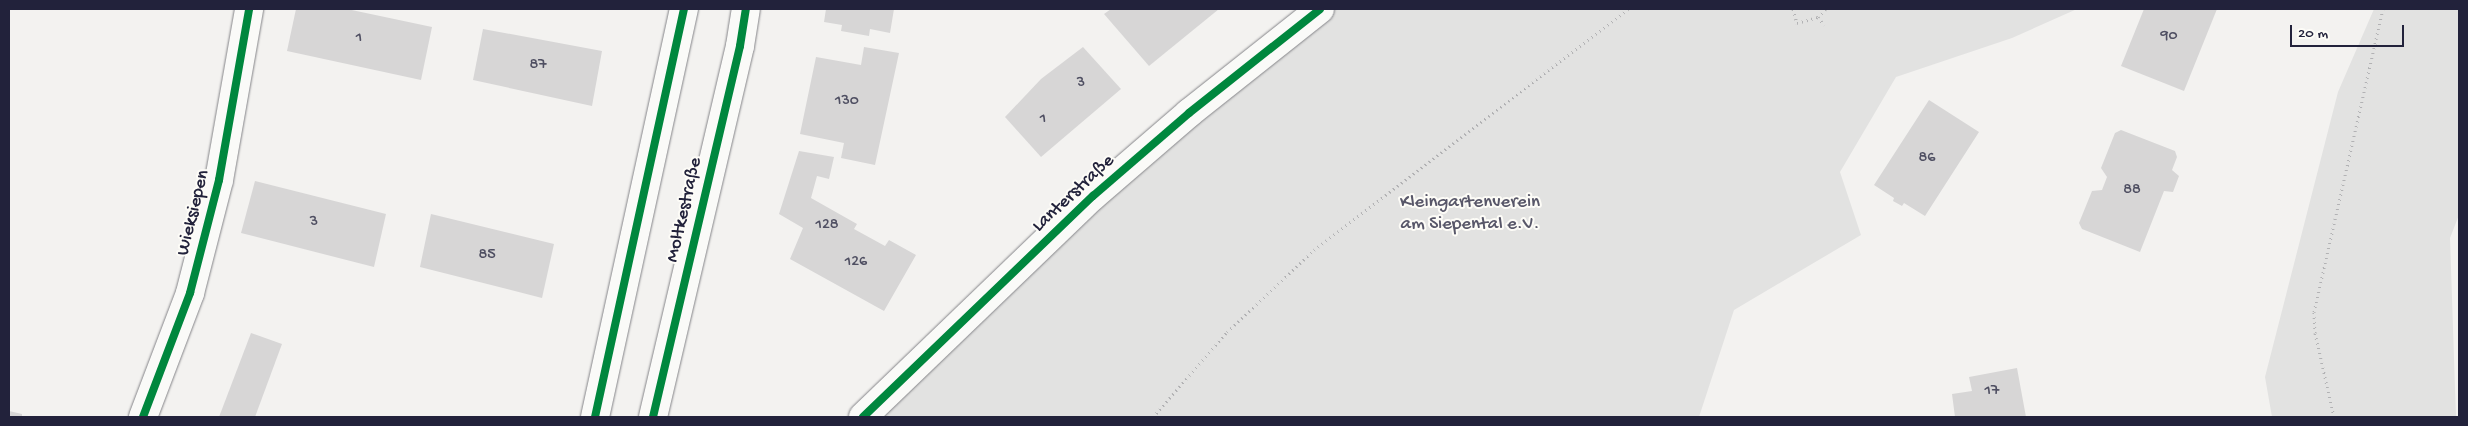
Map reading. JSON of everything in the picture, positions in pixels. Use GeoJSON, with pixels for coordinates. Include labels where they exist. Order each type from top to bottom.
{"type":"FeatureCollection","features":[{"type":"Feature","properties":{"kind":"street","name":"Wieksiepen"},"geometry":{"type":"LineString","coordinates":[[143,417],[193,283],[219,180],[249,9]]}},
{"type":"Feature","properties":{"kind":"street"},"geometry":{"type":"LineString","coordinates":[[595,417],[684,9]]}},
{"type":"Feature","properties":{"kind":"street","name":"Moltkestraße"},"geometry":{"type":"LineString","coordinates":[[653,417],[740,46],[746,9]]}},
{"type":"Feature","properties":{"kind":"street","name":"Lanterstraße"},"geometry":{"type":"LineString","coordinates":[[863,417],[1093,196],[1196,107],[1320,9]]}},
{"type":"Feature","properties":{"kind":"path"},"geometry":{"type":"LineString","coordinates":[[1153,417],[1227,332],[1314,250],[1628,9]]}},
{"type":"Feature","properties":{"kind":"path"},"geometry":{"type":"LineString","coordinates":[[1793,9],[1797,23],[1818,17],[1826,9]]}},
{"type":"Feature","properties":{"kind":"path"},"geometry":{"type":"LineString","coordinates":[[2334,417],[2315,333],[2314,312],[2383,9]]}},
{"type":"Feature","properties":{"kind":"path"},"geometry":{"type":"LineString","coordinates":[[1818,17],[1824,25]]}},
{"type":"Feature","properties":{"kind":"green space","name":"Kleingartenverein am Siepental e.V."},"geometry":{"type":"Polygon","coordinates":[[[1324,9],[2077,9],[2012,38],[1896,77],[1840,172],[1861,235],[1734,310],[1699,417],[873,417],[927,359],[1324,9]]]}},
{"type":"Feature","properties":{"kind":"green space"},"geometry":{"type":"Polygon","coordinates":[[[2374,9],[2459,9],[2459,215],[2450,238],[2456,417],[2272,417],[2265,377],[2338,92],[2374,9]]]}},
{"type":"Feature","properties":{"kind":"building"},"geometry":{"type":"Polygon","coordinates":[[[296,9],[347,9],[432,27],[421,80],[287,51],[296,9]]]}},
{"type":"Feature","properties":{"kind":"building"},"geometry":{"type":"Polygon","coordinates":[[[826,9],[894,9],[890,33],[870,29],[869,36],[841,31],[842,25],[824,22],[826,9]]]}},
{"type":"Feature","properties":{"kind":"building"},"geometry":{"type":"Polygon","coordinates":[[[1111,9],[1219,9],[1149,66],[1104,14],[1111,9]]]}},
{"type":"Feature","properties":{"kind":"building"},"geometry":{"type":"Polygon","coordinates":[[[2144,9],[2217,9],[2184,91],[2121,66],[2144,9]]]}},
{"type":"Feature","properties":{"kind":"building"},"geometry":{"type":"Polygon","coordinates":[[[483,29],[602,51],[592,106],[473,80],[483,29]]]}},
{"type":"Feature","properties":{"kind":"building"},"geometry":{"type":"Polygon","coordinates":[[[864,47],[899,53],[875,165],[841,158],[844,143],[800,134],[816,57],[861,65],[864,47]]]}},
{"type":"Feature","properties":{"kind":"building"},"geometry":{"type":"Polygon","coordinates":[[[1083,47],[1121,89],[1041,157],[1005,117],[1041,79],[1083,47]]]}},
{"type":"Feature","properties":{"kind":"building"},"geometry":{"type":"Polygon","coordinates":[[[1929,100],[1979,132],[1925,216],[1904,203],[1902,206],[1893,201],[1894,198],[1874,185],[1929,100]]]}},
{"type":"Feature","properties":{"kind":"building"},"geometry":{"type":"Polygon","coordinates":[[[2121,130],[2175,151],[2177,157],[2172,170],[2179,176],[2173,192],[2164,191],[2140,252],[2082,229],[2079,223],[2092,191],[2102,190],[2107,177],[2101,168],[2115,133],[2121,130]]]}},
{"type":"Feature","properties":{"kind":"building"},"geometry":{"type":"Polygon","coordinates":[[[799,151],[834,157],[829,179],[817,176],[811,198],[857,224],[854,229],[885,246],[889,240],[916,255],[884,311],[790,259],[803,228],[779,214],[799,151]]]}},
{"type":"Feature","properties":{"kind":"building"},"geometry":{"type":"Polygon","coordinates":[[[255,181],[386,214],[374,267],[241,233],[255,181]]]}},
{"type":"Feature","properties":{"kind":"building"},"geometry":{"type":"Polygon","coordinates":[[[431,214],[554,244],[542,298],[420,267],[431,214]]]}},
{"type":"Feature","properties":{"kind":"building"},"geometry":{"type":"Polygon","coordinates":[[[251,333],[282,344],[255,417],[219,417],[251,333]]]}},
{"type":"Feature","properties":{"kind":"building"},"geometry":{"type":"Polygon","coordinates":[[[2017,368],[2026,417],[1955,417],[1952,394],[1972,391],[1969,377],[2017,368]]]}},
{"type":"Feature","properties":{"kind":"building"},"geometry":{"type":"Polygon","coordinates":[[[9,411],[22,414],[22,416],[9,417],[9,411]]]}},
{"type":"Feature","properties":{"kind":"cycle path"},"geometry":{"type":"LineString","coordinates":[[143,417],[190,293],[219,180],[249,9]]}},
{"type":"Feature","properties":{"kind":"cycle path"},"geometry":{"type":"LineString","coordinates":[[595,417],[684,9]]}},
{"type":"Feature","properties":{"kind":"cycle path"},"geometry":{"type":"LineString","coordinates":[[653,417],[740,46],[746,9]]}},
{"type":"Feature","properties":{"kind":"cycle path"},"geometry":{"type":"LineString","coordinates":[[863,417],[1093,196],[1189,113],[1320,9]]}}]}
